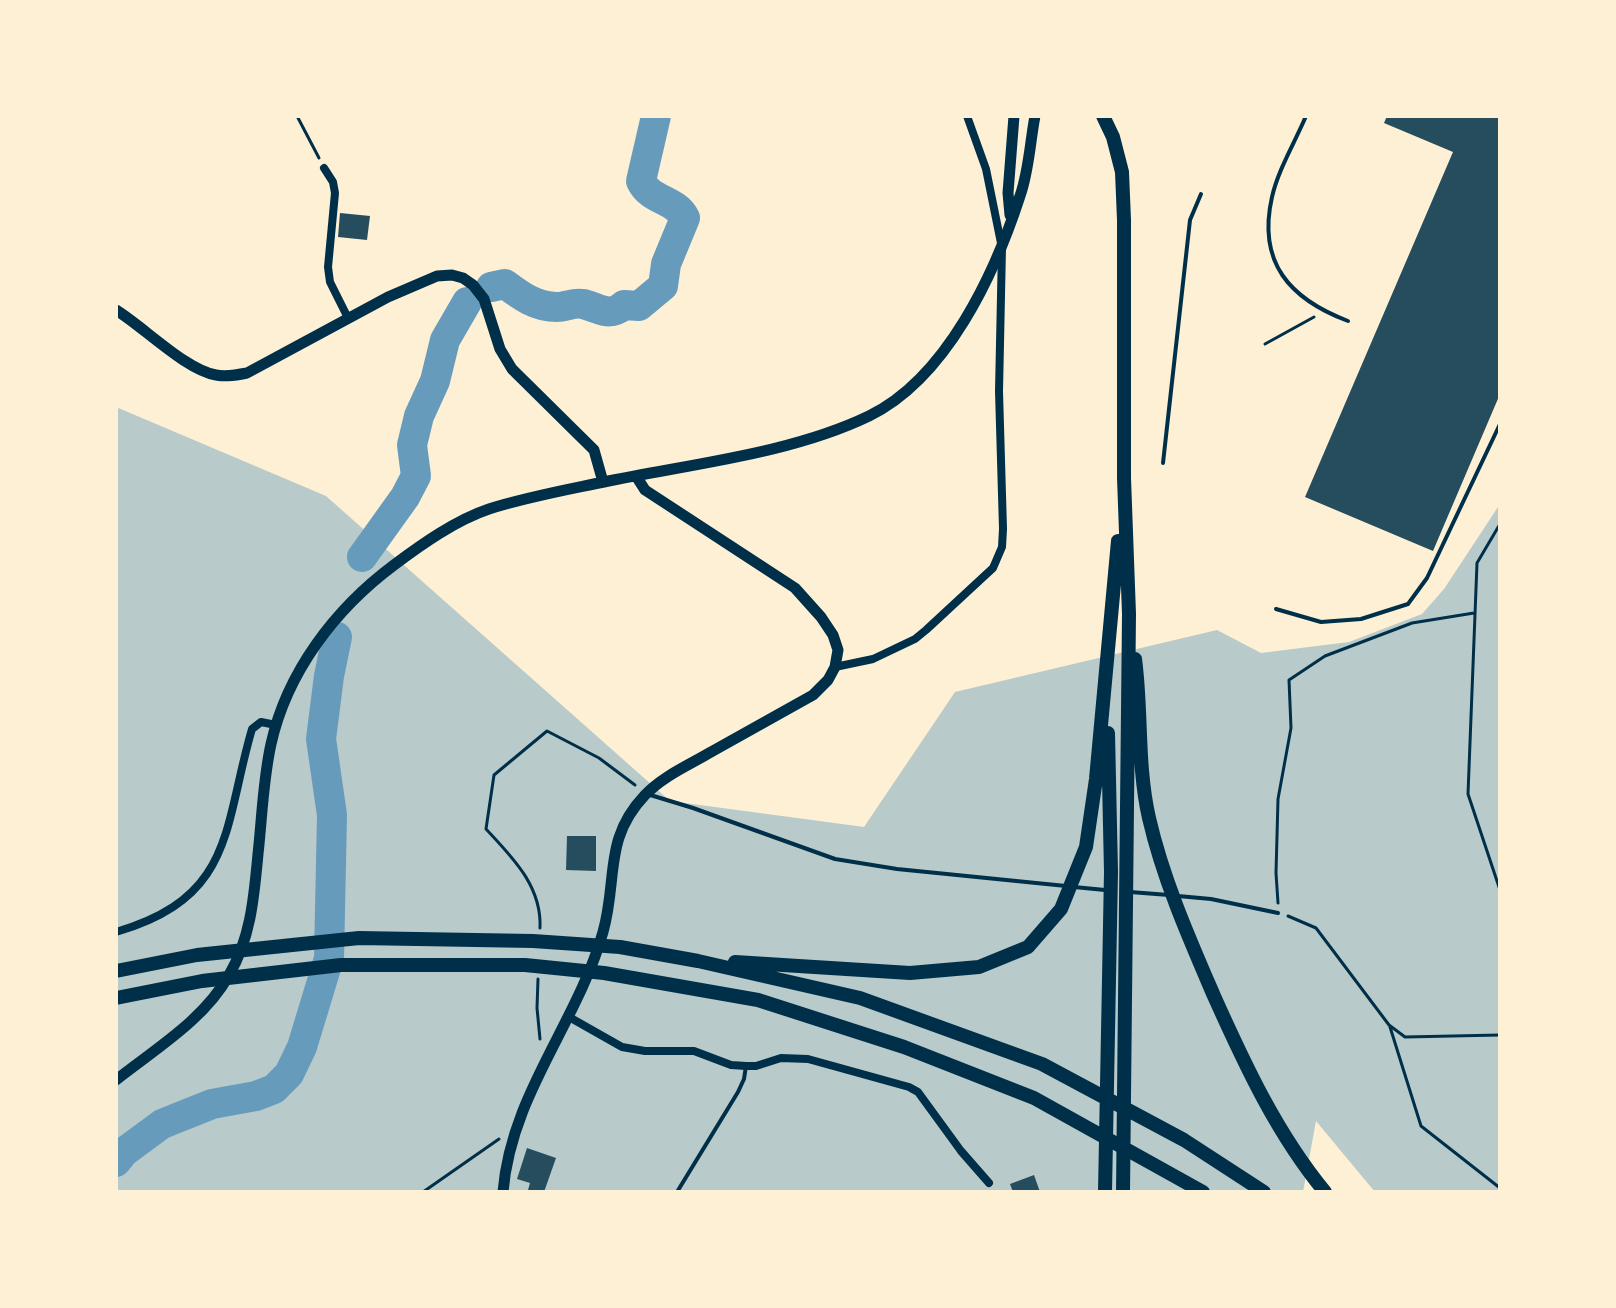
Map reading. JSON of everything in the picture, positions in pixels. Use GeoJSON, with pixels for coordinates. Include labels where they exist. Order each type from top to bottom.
{"type":"FeatureCollection","features":[{"type":"Feature","properties":{"kind":"highway"},"geometry":{"type":"LineString","coordinates":[[1103,116],[1113,137],[1122,172],[1124,478],[1129,614],[1123,1192]]}},
{"type":"Feature","properties":{"kind":"highway"},"geometry":{"type":"LineString","coordinates":[[698,961],[910,973],[979,967],[1028,947],[1061,909],[1086,847],[1107,673],[1124,478]]}},
{"type":"Feature","properties":{"kind":"highway"},"geometry":{"type":"LineString","coordinates":[[1129,614],[1139,685],[1148,815],[1163,867],[1196,955],[1235,1043],[1274,1118],[1325,1192]]}},
{"type":"Feature","properties":{"kind":"highway"},"geometry":{"type":"LineString","coordinates":[[1105,1192],[1111,872],[1107,673]]}},
{"type":"Feature","properties":{"kind":"highway"},"geometry":{"type":"LineString","coordinates":[[116,971],[218,953],[359,938],[533,941],[620,947],[698,961],[860,998],[939,1024],[1042,1064],[1184,1140],[1264,1192]]}},
{"type":"Feature","properties":{"kind":"highway"},"geometry":{"type":"LineString","coordinates":[[116,998],[202,981],[341,965],[525,965],[604,973],[758,1000],[904,1047],[1034,1098],[1203,1192]]}},
{"type":"Feature","properties":{"kind":"main road"},"geometry":{"type":"LineString","coordinates":[[1010,219],[1008,193],[1014,116]]}},
{"type":"Feature","properties":{"kind":"main road"},"geometry":{"type":"LineString","coordinates":[[116,1080],[197,1016],[216,996],[230,974],[251,918],[267,769],[276,725],[288,693],[314,646],[354,600],[393,566],[438,535],[485,510],[603,482],[767,449],[836,429],[874,414],[903,393],[954,337],[989,279],[1021,195],[1035,116]]}},
{"type":"Feature","properties":{"kind":"main road"},"geometry":{"type":"LineString","coordinates":[[116,310],[139,324],[193,367],[228,377],[247,373],[388,297],[437,276],[463,278],[484,299],[500,349],[512,369],[594,450],[603,482]]}},
{"type":"Feature","properties":{"kind":"main road"},"geometry":{"type":"LineString","coordinates":[[503,1192],[505,1166],[514,1129],[529,1091],[569,1017],[603,932],[616,838],[629,815],[646,794],[671,775],[813,695],[828,680],[835,667],[838,650],[833,635],[795,588],[645,490],[636,476]]}},
{"type":"Feature","properties":{"kind":"street"},"geometry":{"type":"LineString","coordinates":[[835,667],[873,659],[915,639],[993,568],[998,556],[1003,529],[999,391],[1002,248],[986,169],[967,116]]}},
{"type":"Feature","properties":{"kind":"street"},"geometry":{"type":"LineString","coordinates":[[324,168],[333,182],[335,193],[328,267],[330,282],[348,318]]}},
{"type":"Feature","properties":{"kind":"street"},"geometry":{"type":"LineString","coordinates":[[116,932],[163,913],[185,899],[204,881],[228,833],[252,729],[261,722],[276,725]]}},
{"type":"Feature","properties":{"kind":"street"},"geometry":{"type":"LineString","coordinates":[[569,1017],[622,1047],[645,1051],[694,1051],[731,1065],[746,1066],[781,1058],[808,1059],[909,1087],[918,1092],[989,1183]]}},
{"type":"Feature","properties":{"kind":"lane"},"geometry":{"type":"LineString","coordinates":[[1306,116],[1272,195],[1268,226],[1281,274],[1299,297],[1324,312],[1348,321]]}},
{"type":"Feature","properties":{"kind":"lane"},"geometry":{"type":"LineString","coordinates":[[1163,463],[1190,220],[1201,194]]}},
{"type":"Feature","properties":{"kind":"lane"},"geometry":{"type":"LineString","coordinates":[[1276,609],[1321,622],[1361,619],[1408,604],[1427,578],[1500,424]]}},
{"type":"Feature","properties":{"kind":"lane"},"geometry":{"type":"LineString","coordinates":[[646,794],[835,859],[897,869],[1211,899],[1278,913]]}},
{"type":"Feature","properties":{"kind":"lane"},"geometry":{"type":"LineString","coordinates":[[677,1192],[738,1092],[746,1066]]}},
{"type":"Feature","properties":{"kind":"path"},"geometry":{"type":"LineString","coordinates":[[297,116],[324,168]]}},
{"type":"Feature","properties":{"kind":"path"},"geometry":{"type":"LineString","coordinates":[[1265,344],[1324,312]]}},
{"type":"Feature","properties":{"kind":"path"},"geometry":{"type":"LineString","coordinates":[[1500,524],[1477,563],[1468,794],[1500,890]]}},
{"type":"Feature","properties":{"kind":"path"},"geometry":{"type":"LineString","coordinates":[[1474,613],[1412,623],[1325,656],[1289,680],[1291,728],[1278,799],[1278,913],[1316,928],[1389,1025],[1405,1037],[1500,1035]]}},
{"type":"Feature","properties":{"kind":"path"},"geometry":{"type":"LineString","coordinates":[[540,929],[541,913],[523,869],[486,829],[494,775],[547,731],[599,758],[646,794]]}},
{"type":"Feature","properties":{"kind":"path"},"geometry":{"type":"LineString","coordinates":[[538,977],[537,1008],[543,1067]]}},
{"type":"Feature","properties":{"kind":"path"},"geometry":{"type":"LineString","coordinates":[[1389,1025],[1421,1126],[1500,1188]]}},
{"type":"Feature","properties":{"kind":"path"},"geometry":{"type":"LineString","coordinates":[[423,1192],[514,1129]]}},
{"type":"Feature","properties":{"kind":"shaded area"},"geometry":{"type":"Polygon","coordinates":[[[116,407],[326,496],[670,801],[864,827],[955,692],[1217,630],[1261,653],[1349,642],[1422,614],[1444,589],[1500,504],[1500,1192],[1375,1192],[1316,1121],[1303,1192],[116,1192],[116,407]]]}},
{"type":"Feature","properties":{"kind":"building"},"geometry":{"type":"Polygon","coordinates":[[[1387,116],[1500,116],[1500,394],[1433,551],[1305,497],[1453,152],[1384,123],[1387,116]]]}},
{"type":"Feature","properties":{"kind":"building"},"geometry":{"type":"Polygon","coordinates":[[[340,213],[370,216],[367,240],[338,237],[340,213]]]}},
{"type":"Feature","properties":{"kind":"building"},"geometry":{"type":"Polygon","coordinates":[[[567,836],[596,836],[596,871],[566,870],[567,836]]]}},
{"type":"Feature","properties":{"kind":"building"},"geometry":{"type":"Polygon","coordinates":[[[527,1148],[556,1158],[544,1192],[528,1190],[530,1183],[517,1179],[527,1148]]]}},
{"type":"Feature","properties":{"kind":"building"},"geometry":{"type":"Polygon","coordinates":[[[1034,1175],[1040,1192],[1013,1192],[1010,1184],[1034,1175]]]}},
{"type":"Feature","properties":{"kind":"waterway"},"geometry":{"type":"LineString","coordinates":[[491,287],[505,284],[523,297],[542,305],[580,304],[614,311],[624,305],[639,306],[663,286],[666,264],[685,218],[676,207],[650,193],[641,181],[656,116]]}},
{"type":"Feature","properties":{"kind":"waterway"},"geometry":{"type":"LineString","coordinates":[[362,557],[405,497],[416,476],[412,445],[419,416],[435,381],[445,340],[467,302]]}},
{"type":"Feature","properties":{"kind":"waterway"},"geometry":{"type":"LineString","coordinates":[[116,1162],[124,1152],[162,1124],[212,1104],[256,1096],[274,1089],[289,1074],[302,1047],[329,958],[332,815],[321,739],[337,637]]}}]}
